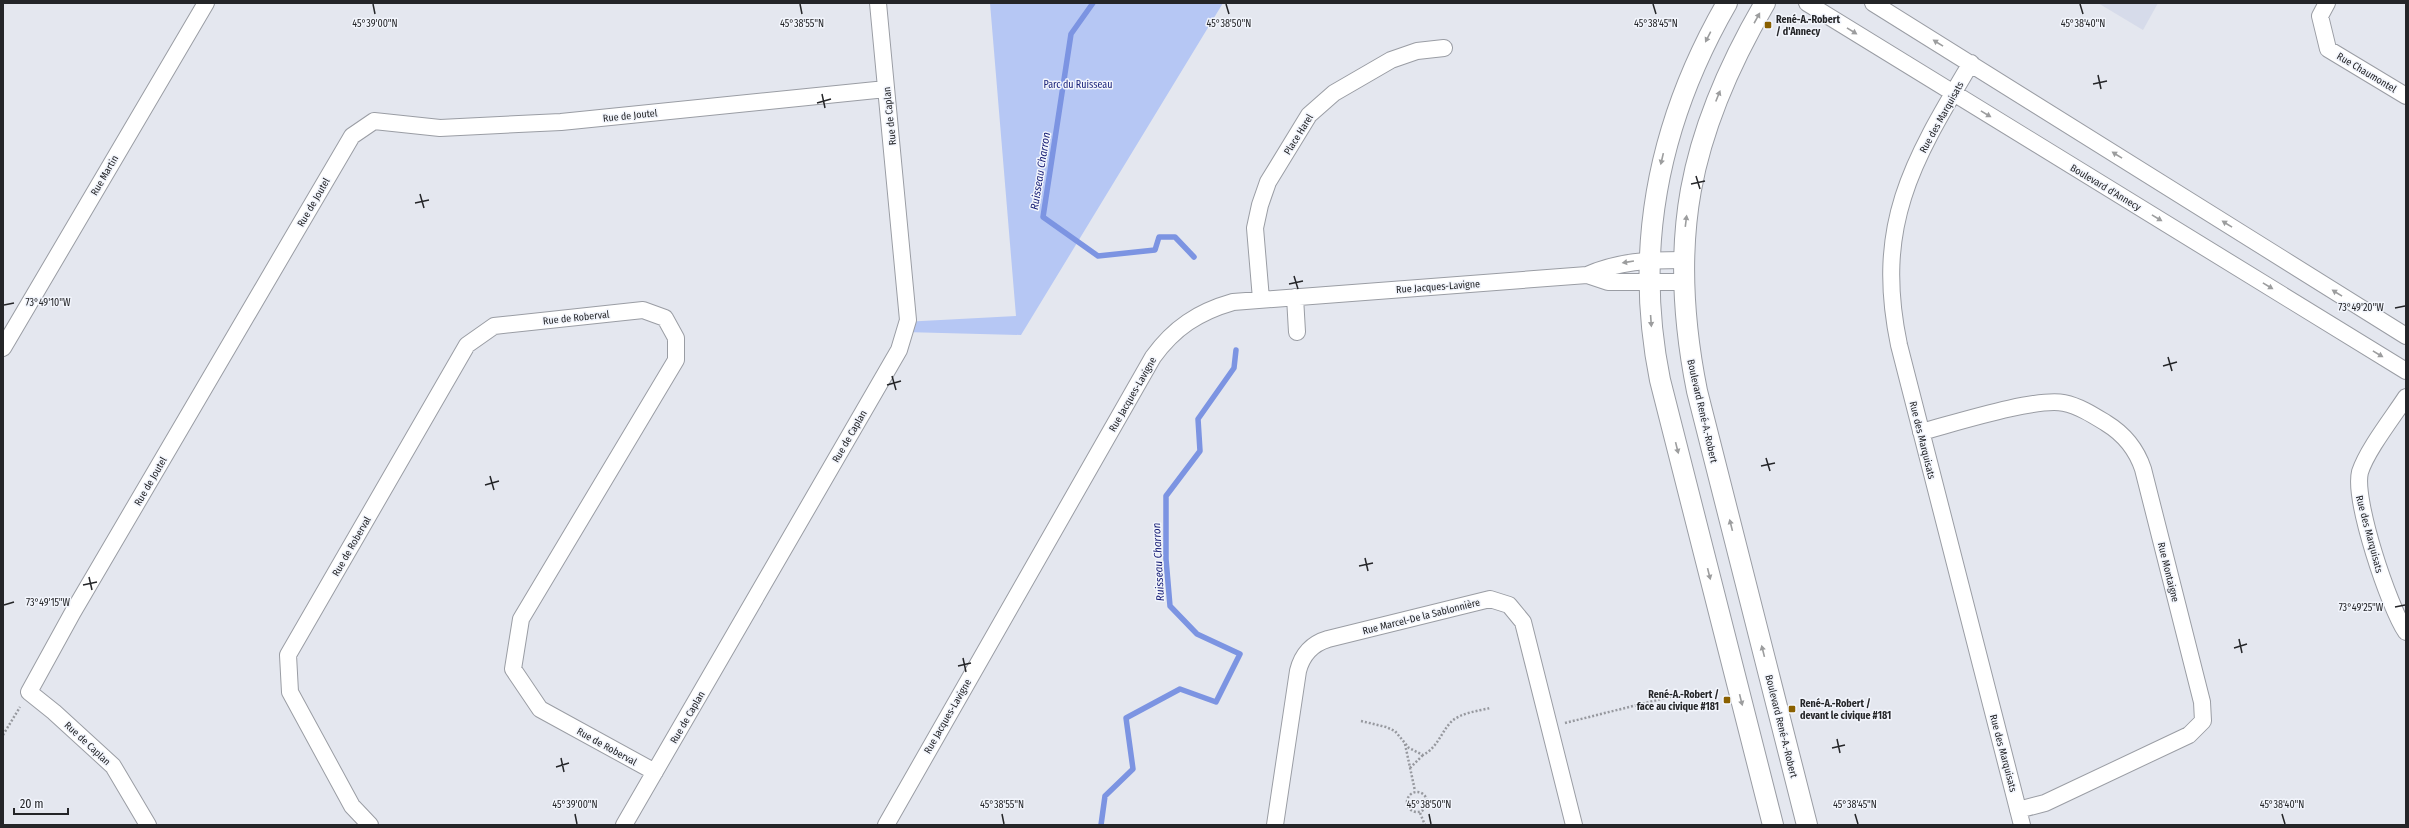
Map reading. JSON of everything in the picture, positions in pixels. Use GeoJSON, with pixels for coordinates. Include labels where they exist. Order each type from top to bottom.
{"type":"FeatureCollection","features":[{"type":"Feature","properties":{"kind":"street","name":"Rue Martin"},"geometry":{"type":"LineString","coordinates":[[3,348],[206,3]]}},
{"type":"Feature","properties":{"kind":"street","name":"Rue de Caplan"},"geometry":{"type":"LineString","coordinates":[[624,825],[899,350],[908,320],[878,3]]}},
{"type":"Feature","properties":{"kind":"street"},"geometry":{"type":"LineString","coordinates":[[1727,3],[1691,74],[1667,141],[1654,208],[1649,260],[1649,282],[1652,330],[1660,380],[1772,825]]}},
{"type":"Feature","properties":{"kind":"street","name":"Boulevard René-A.-Robert"},"geometry":{"type":"LineString","coordinates":[[1765,3],[1730,68],[1704,134],[1692,179],[1683,260],[1683,282],[1689,348],[1697,391],[1807,825]]}},
{"type":"Feature","properties":{"kind":"street","name":"Boulevard d'Annecy"},"geometry":{"type":"LineString","coordinates":[[1807,3],[2406,371]]}},
{"type":"Feature","properties":{"kind":"street"},"geometry":{"type":"LineString","coordinates":[[1873,3],[2406,336]]}},
{"type":"Feature","properties":{"kind":"street","name":"Rue Chaumontel"},"geometry":{"type":"LineString","coordinates":[[2327,3],[2320,16],[2328,49],[2406,96]]}},
{"type":"Feature","properties":{"kind":"street","name":"Place Harel"},"geometry":{"type":"LineString","coordinates":[[1262,299],[1256,235],[1260,205],[1268,182],[1309,115],[1334,93],[1391,60],[1417,51],[1444,48]]}},
{"type":"Feature","properties":{"kind":"street","name":"Rue des Marquisats"},"geometry":{"type":"LineString","coordinates":[[1971,63],[1953,93],[1909,177],[1899,208],[1894,235],[1891,273],[1894,316],[1921,432],[2020,818]]}},
{"type":"Feature","properties":{"kind":"street","name":"Rue de Joutel"},"geometry":{"type":"LineString","coordinates":[[29,692],[73,612],[352,136],[374,121],[440,128],[500,126],[561,122],[886,89]]}},
{"type":"Feature","properties":{"kind":"street","name":"Rue Jacques-Lavigne"},"geometry":{"type":"LineString","coordinates":[[886,825],[1153,357],[1170,335],[1193,317],[1233,302],[1587,275],[1608,266],[1649,260],[1683,260]]}},
{"type":"Feature","properties":{"kind":"street","name":"Rue Jacques-Lavigne"},"geometry":{"type":"LineString","coordinates":[[1587,275],[1608,282],[1683,282]]}},
{"type":"Feature","properties":{"kind":"street"},"geometry":{"type":"LineString","coordinates":[[1295,297],[1297,332]]}},
{"type":"Feature","properties":{"kind":"street","name":"Rue de Roberval"},"geometry":{"type":"LineString","coordinates":[[370,825],[352,806],[290,692],[288,655],[467,344],[494,326],[643,310],[665,318],[676,338],[676,360],[521,619],[513,669],[540,709],[655,772]]}},
{"type":"Feature","properties":{"kind":"street","name":"Rue des Marquisats"},"geometry":{"type":"LineString","coordinates":[[2406,396],[2364,464],[2358,485],[2383,583],[2393,609],[2406,632]]}},
{"type":"Feature","properties":{"kind":"street","name":"Rue Montaigne"},"geometry":{"type":"LineString","coordinates":[[1921,432],[2037,403],[2064,403],[2085,411],[2122,434],[2133,447],[2143,469],[2202,702],[2203,721],[2189,736],[2045,803],[2020,818]]}},
{"type":"Feature","properties":{"kind":"street","name":"Rue Marcel-De la Sablonnière"},"geometry":{"type":"LineString","coordinates":[[1275,825],[1298,671],[1305,654],[1321,641],[1482,600],[1502,602],[1515,610],[1522,622],[1574,825]]}},
{"type":"Feature","properties":{"kind":"street","name":"Rue de Caplan"},"geometry":{"type":"LineString","coordinates":[[29,692],[54,712],[113,766],[148,825]]}},
{"type":"Feature","properties":{"kind":"path"},"geometry":{"type":"LineString","coordinates":[[3,736],[29,692]]}},
{"type":"Feature","properties":{"kind":"path"},"geometry":{"type":"LineString","coordinates":[[1550,727],[1685,693]]}},
{"type":"Feature","properties":{"kind":"path"},"geometry":{"type":"LineString","coordinates":[[1410,768],[1423,755],[1432,751],[1452,722],[1460,716],[1490,708]]}},
{"type":"Feature","properties":{"kind":"path"},"geometry":{"type":"LineString","coordinates":[[1360,721],[1390,729],[1409,748],[1423,755]]}},
{"type":"Feature","properties":{"kind":"path"},"geometry":{"type":"LineString","coordinates":[[1405,743],[1415,791]]}},
{"type":"Feature","properties":{"kind":"path"},"geometry":{"type":"LineString","coordinates":[[1415,791],[1409,796],[1408,807],[1412,812],[1420,813]]}},
{"type":"Feature","properties":{"kind":"path"},"geometry":{"type":"LineString","coordinates":[[1415,791],[1428,797],[1428,805],[1420,813]]}},
{"type":"Feature","properties":{"kind":"path"},"geometry":{"type":"LineString","coordinates":[[1420,813],[1425,825]]}},
{"type":"Feature","properties":{"kind":"shaded area"},"geometry":{"type":"Polygon","coordinates":[[[2098,3],[2158,3],[2143,30],[2098,3]]]}},
{"type":"Feature","properties":{"kind":"green space","name":"Parc du Ruisseau"},"geometry":{"type":"Polygon","coordinates":[[[990,3],[1223,3],[1021,335],[904,332],[903,322],[1016,316],[990,3]]]}},
{"type":"Feature","properties":{"kind":"waterway","name":"Ruisseau Charron"},"geometry":{"type":"LineString","coordinates":[[1093,3],[1071,34],[1043,217],[1098,256],[1155,250],[1159,237],[1175,237],[1194,257]]}},
{"type":"Feature","properties":{"kind":"waterway","name":"Ruisseau Charron"},"geometry":{"type":"LineString","coordinates":[[1101,825],[1105,796],[1133,769],[1126,718],[1180,689],[1216,702],[1240,654],[1197,634],[1170,606],[1166,559],[1166,496],[1200,451],[1198,419],[1234,368],[1236,350]]}},
{"type":"Feature","properties":{"kind":"place","name":"René-A.-Robert / d'Annecy"},"geometry":{"type":"Point","coordinates":[1768,25]}},
{"type":"Feature","properties":{"kind":"place","name":"René-A.-Robert / face au civique #181"},"geometry":{"type":"Point","coordinates":[1727,700]}},
{"type":"Feature","properties":{"kind":"place","name":"René-A.-Robert / devant le civique #181"},"geometry":{"type":"Point","coordinates":[1792,709]}}]}
